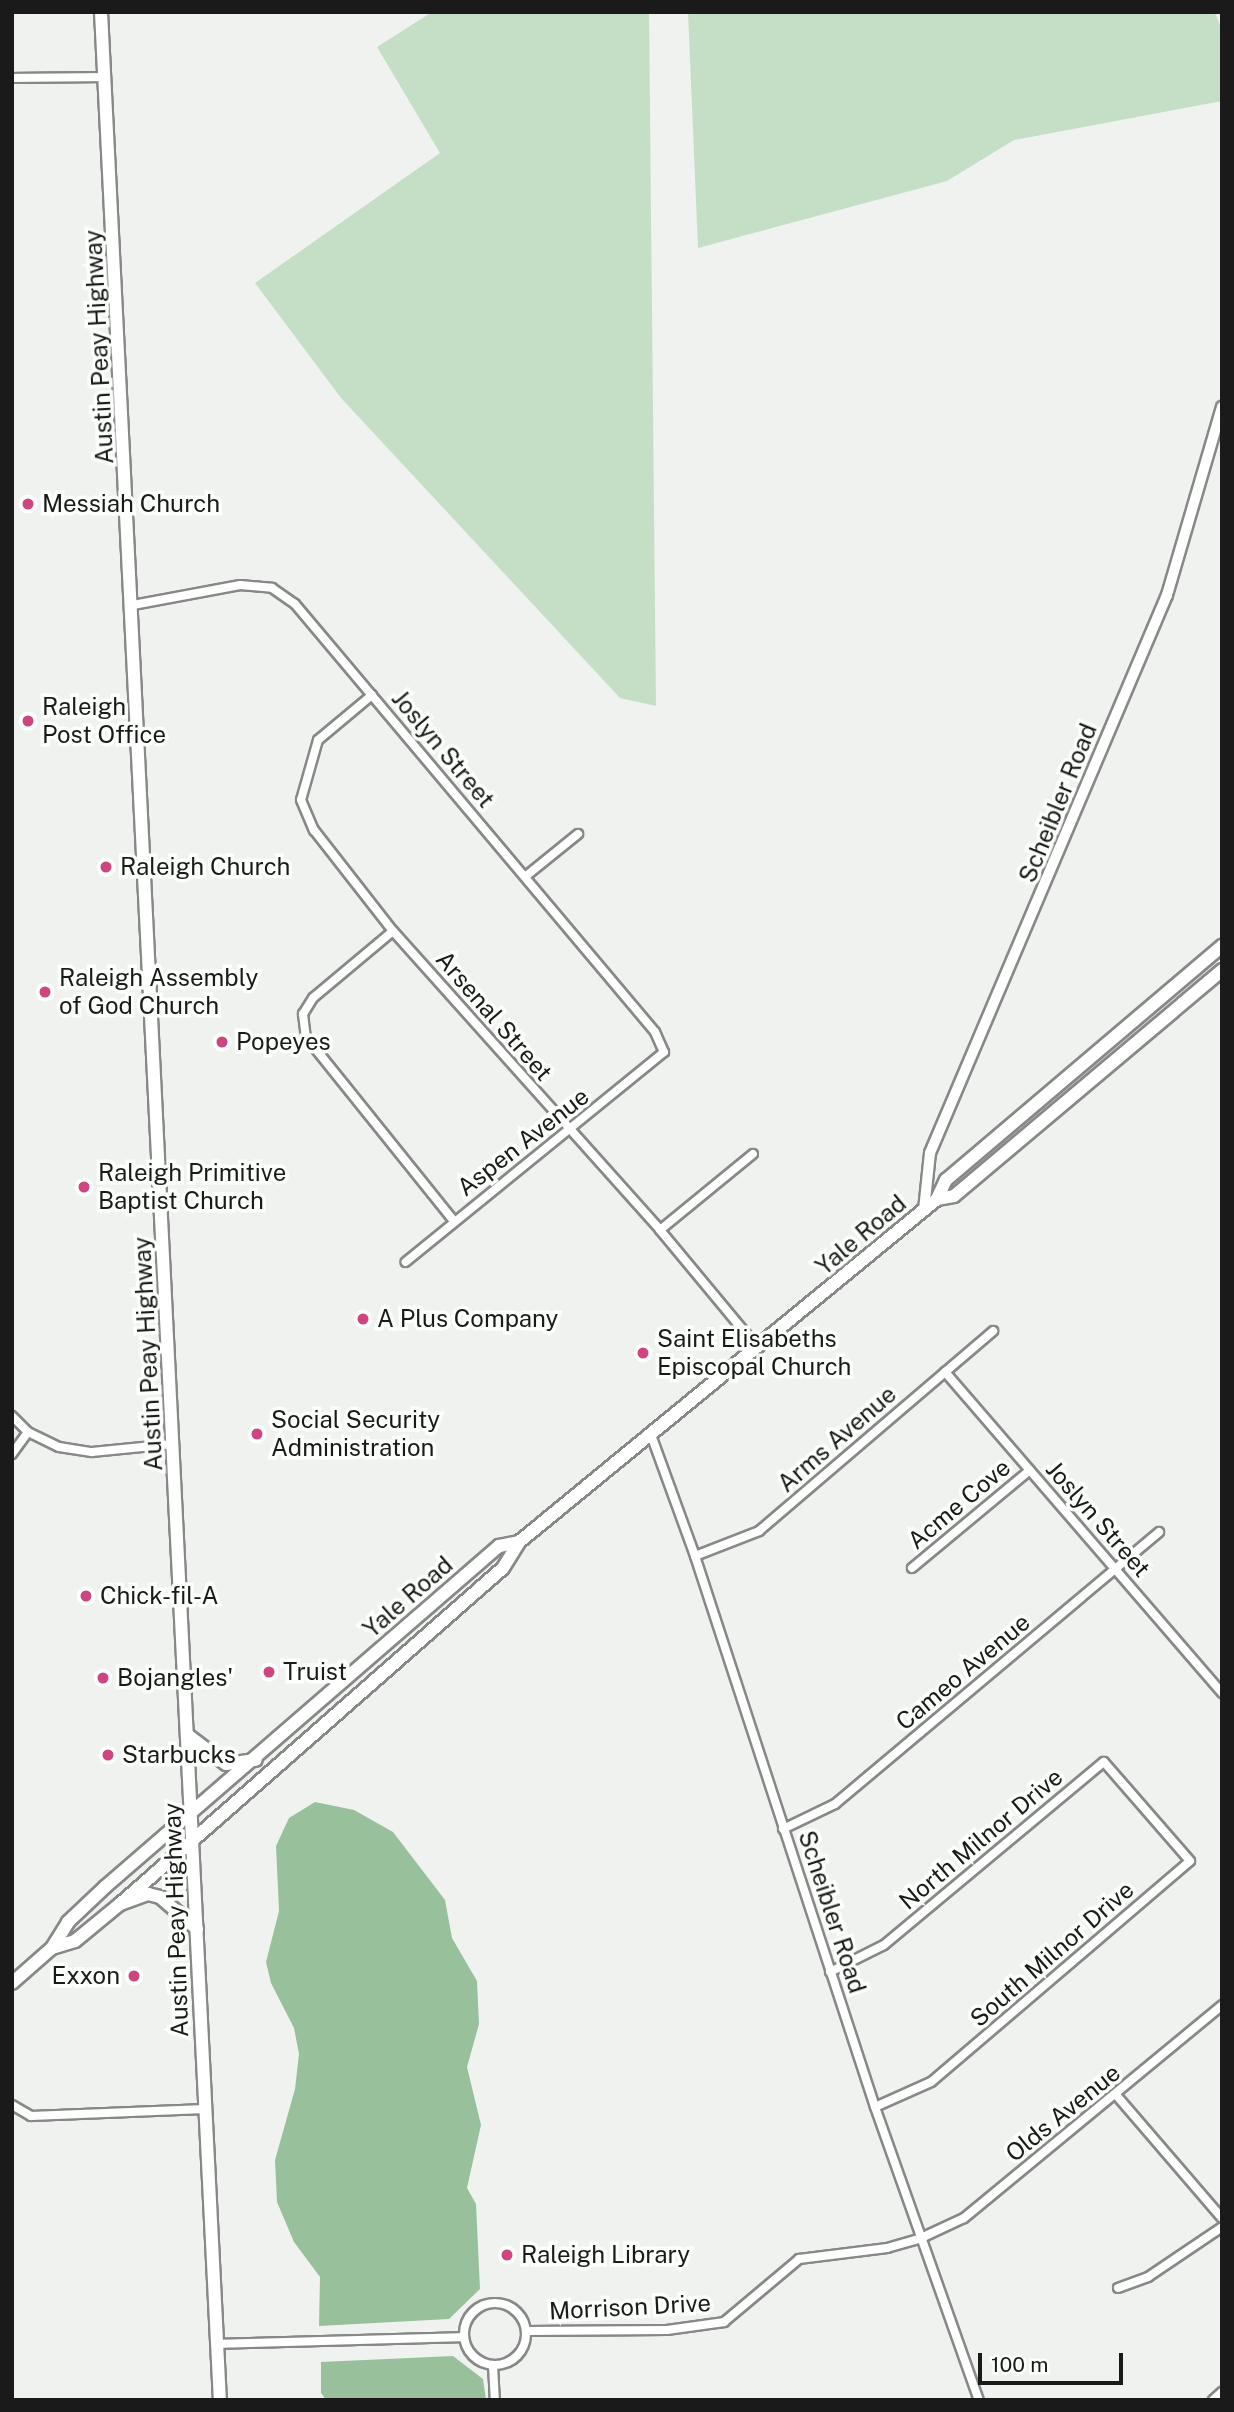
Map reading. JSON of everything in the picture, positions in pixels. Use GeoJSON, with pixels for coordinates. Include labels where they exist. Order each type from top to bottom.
{"type":"FeatureCollection","features":[{"type":"Feature","properties":{"kind":"main road","name":"Austin Peay Highway"},"geometry":{"type":"LineString","coordinates":[[101,12],[133,605],[220,2400]]}},
{"type":"Feature","properties":{"kind":"main road","name":"Yale Road"},"geometry":{"type":"LineString","coordinates":[[52,1948],[75,1941],[120,1903],[503,1568],[519,1542],[937,1199],[946,1180],[1222,947]]}},
{"type":"Feature","properties":{"kind":"main road","name":"Yale Road"},"geometry":{"type":"LineString","coordinates":[[937,1199],[954,1196],[1222,970]]}},
{"type":"Feature","properties":{"kind":"main road","name":"Yale Road"},"geometry":{"type":"LineString","coordinates":[[12,1983],[52,1948],[68,1922],[499,1546],[519,1542]]}},
{"type":"Feature","properties":{"kind":"main road"},"geometry":{"type":"LineString","coordinates":[[189,1735],[226,1764],[256,1760]]}},
{"type":"Feature","properties":{"kind":"main road"},"geometry":{"type":"LineString","coordinates":[[120,1903],[148,1894],[160,1897],[197,1929]]}},
{"type":"Feature","properties":{"kind":"street"},"geometry":{"type":"LineString","coordinates":[[12,78],[105,77]]}},
{"type":"Feature","properties":{"kind":"street","name":"Scheibler Road"},"geometry":{"type":"LineString","coordinates":[[924,1210],[930,1153],[1167,595],[1222,407]]}},
{"type":"Feature","properties":{"kind":"street","name":"Joslyn Street"},"geometry":{"type":"LineString","coordinates":[[133,605],[240,585],[272,588],[295,604],[655,1032],[664,1052]]}},
{"type":"Feature","properties":{"kind":"street","name":"Arsenal Street"},"geometry":{"type":"LineString","coordinates":[[372,695],[318,740],[301,800],[314,830],[393,931],[660,1230],[758,1348]]}},
{"type":"Feature","properties":{"kind":"street"},"geometry":{"type":"LineString","coordinates":[[526,876],[578,834]]}},
{"type":"Feature","properties":{"kind":"street"},"geometry":{"type":"LineString","coordinates":[[393,931],[313,998],[303,1014],[306,1037],[454,1221]]}},
{"type":"Feature","properties":{"kind":"street","name":"Aspen Avenue"},"geometry":{"type":"LineString","coordinates":[[405,1262],[570,1132],[664,1052]]}},
{"type":"Feature","properties":{"kind":"street"},"geometry":{"type":"LineString","coordinates":[[660,1230],[753,1154]]}},
{"type":"Feature","properties":{"kind":"street","name":"Arms Avenue"},"geometry":{"type":"LineString","coordinates":[[695,1556],[759,1531],[993,1331]]}},
{"type":"Feature","properties":{"kind":"street","name":"Joslyn Street"},"geometry":{"type":"LineString","coordinates":[[944,1372],[1222,1693]]}},
{"type":"Feature","properties":{"kind":"street"},"geometry":{"type":"LineString","coordinates":[[12,1416],[28,1432],[59,1447],[92,1452],[173,1444]]}},
{"type":"Feature","properties":{"kind":"street"},"geometry":{"type":"LineString","coordinates":[[12,1454],[28,1432]]}},
{"type":"Feature","properties":{"kind":"street","name":"Scheibler Road"},"geometry":{"type":"LineString","coordinates":[[651,1435],[695,1556],[875,2107],[979,2400]]}},
{"type":"Feature","properties":{"kind":"street","name":"Acme Cove"},"geometry":{"type":"LineString","coordinates":[[912,1568],[1030,1470]]}},
{"type":"Feature","properties":{"kind":"street","name":"Cameo Avenue"},"geometry":{"type":"LineString","coordinates":[[783,1829],[835,1804],[1159,1532]]}},
{"type":"Feature","properties":{"kind":"street","name":"North Milnor Drive"},"geometry":{"type":"LineString","coordinates":[[830,1972],[884,1945],[1104,1762],[1143,1806]]}},
{"type":"Feature","properties":{"kind":"street","name":"South Milnor Drive"},"geometry":{"type":"LineString","coordinates":[[875,2107],[932,2082],[1190,1861],[1143,1806]]}},
{"type":"Feature","properties":{"kind":"street","name":"Olds Avenue"},"geometry":{"type":"LineString","coordinates":[[920,2238],[964,2218],[1116,2096],[1222,2005]]}},
{"type":"Feature","properties":{"kind":"street"},"geometry":{"type":"LineString","coordinates":[[1116,2096],[1222,2218]]}},
{"type":"Feature","properties":{"kind":"street"},"geometry":{"type":"LineString","coordinates":[[12,2105],[31,2116],[205,2109]]}},
{"type":"Feature","properties":{"kind":"street"},"geometry":{"type":"LineString","coordinates":[[1118,2288],[1148,2277],[1222,2227]]}},
{"type":"Feature","properties":{"kind":"street","name":"Morrison Drive"},"geometry":{"type":"LineString","coordinates":[[526,2331],[667,2330],[724,2322],[799,2259],[887,2249],[920,2238]]}},
{"type":"Feature","properties":{"kind":"street"},"geometry":{"type":"LineString","coordinates":[[492,2303],[511,2307],[526,2331],[521,2351],[493,2365],[474,2356],[464,2337],[474,2311],[492,2303]]}},
{"type":"Feature","properties":{"kind":"street"},"geometry":{"type":"LineString","coordinates":[[217,2344],[464,2337]]}},
{"type":"Feature","properties":{"kind":"street"},"geometry":{"type":"LineString","coordinates":[[493,2365],[495,2400]]}},
{"type":"Feature","properties":{"kind":"street"},"geometry":{"type":"LineString","coordinates":[[1213,2400],[1222,2392]]}},
{"type":"Feature","properties":{"kind":"shaded area"},"geometry":{"type":"Polygon","coordinates":[[[432,12],[649,12],[656,706],[620,698],[341,398],[255,283],[440,153],[377,47],[432,12]]]}},
{"type":"Feature","properties":{"kind":"shaded area"},"geometry":{"type":"Polygon","coordinates":[[[688,12],[1215,12],[1222,31],[1222,101],[1014,140],[947,181],[698,248],[688,12]]]}},
{"type":"Feature","properties":{"kind":"shaded area"},"geometry":{"type":"Polygon","coordinates":[[[315,1802],[354,1810],[393,1832],[445,1900],[452,1938],[477,1981],[479,2024],[467,2067],[481,2125],[467,2188],[476,2204],[480,2289],[449,2319],[319,2326],[320,2277],[294,2242],[277,2202],[275,2160],[295,2089],[299,2054],[294,2028],[271,1983],[266,1962],[279,1911],[276,1846],[289,1818],[315,1802]]]}},
{"type":"Feature","properties":{"kind":"shaded area"},"geometry":{"type":"Polygon","coordinates":[[[453,2356],[483,2379],[486,2400],[326,2400],[321,2393],[321,2362],[453,2356]]]}},
{"type":"Feature","properties":{"kind":"place","name":"Messiah Church"},"geometry":{"type":"Point","coordinates":[28,504]}},
{"type":"Feature","properties":{"kind":"place","name":"Raleigh Post Office"},"geometry":{"type":"Point","coordinates":[28,721]}},
{"type":"Feature","properties":{"kind":"place","name":"Raleigh Church"},"geometry":{"type":"Point","coordinates":[106,867]}},
{"type":"Feature","properties":{"kind":"place","name":"Raleigh Assembly of God Church"},"geometry":{"type":"Point","coordinates":[45,992]}},
{"type":"Feature","properties":{"kind":"place","name":"Popeyes"},"geometry":{"type":"Point","coordinates":[222,1042]}},
{"type":"Feature","properties":{"kind":"place","name":"Raleigh Primitive Baptist Church"},"geometry":{"type":"Point","coordinates":[84,1187]}},
{"type":"Feature","properties":{"kind":"place","name":"A Plus Company"},"geometry":{"type":"Point","coordinates":[363,1319]}},
{"type":"Feature","properties":{"kind":"place","name":"Saint Elisabeths Episcopal Church"},"geometry":{"type":"Point","coordinates":[643,1353]}},
{"type":"Feature","properties":{"kind":"place","name":"Social Security Administration"},"geometry":{"type":"Point","coordinates":[257,1434]}},
{"type":"Feature","properties":{"kind":"place","name":"Chick-fil-A"},"geometry":{"type":"Point","coordinates":[86,1596]}},
{"type":"Feature","properties":{"kind":"place","name":"Truist"},"geometry":{"type":"Point","coordinates":[269,1672]}},
{"type":"Feature","properties":{"kind":"place","name":"Bojangles'"},"geometry":{"type":"Point","coordinates":[103,1678]}},
{"type":"Feature","properties":{"kind":"place","name":"Starbucks"},"geometry":{"type":"Point","coordinates":[108,1755]}},
{"type":"Feature","properties":{"kind":"place","name":"Exxon"},"geometry":{"type":"Point","coordinates":[134,1976]}},
{"type":"Feature","properties":{"kind":"place","name":"Raleigh Library"},"geometry":{"type":"Point","coordinates":[507,2255]}}]}
